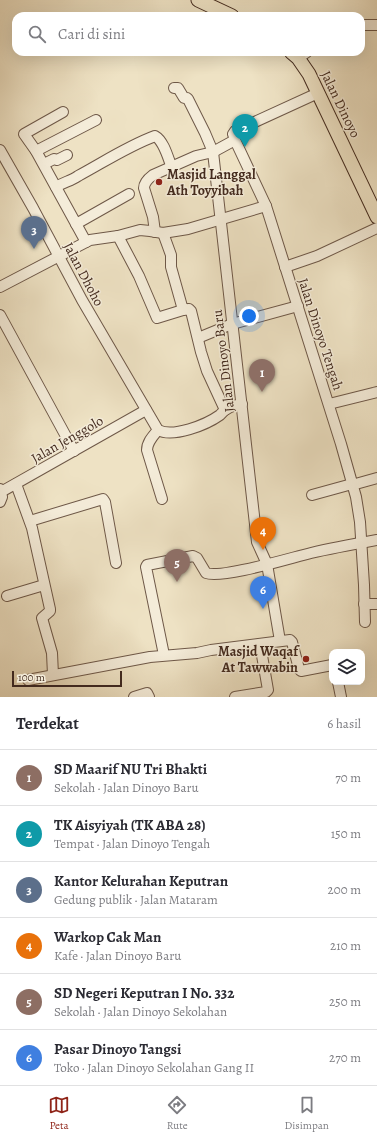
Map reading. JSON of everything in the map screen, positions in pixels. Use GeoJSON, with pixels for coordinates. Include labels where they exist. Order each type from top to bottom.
{"type":"FeatureCollection","features":[{"type":"Feature","properties":{"kind":"main road"},"geometry":{"type":"LineString","coordinates":[[198,0],[224,12]]}},
{"type":"Feature","properties":{"kind":"main road","name":"Jalan Dinoyo"},"geometry":{"type":"LineString","coordinates":[[300,56],[377,217]]}},
{"type":"Feature","properties":{"kind":"street"},"geometry":{"type":"LineString","coordinates":[[365,25],[377,25]]}},
{"type":"Feature","properties":{"kind":"street","name":"Jalan Dinoyo Baru"},"geometry":{"type":"LineString","coordinates":[[174,88],[178,88],[184,98],[188,99],[213,152],[257,542],[267,564],[280,641]]}},
{"type":"Feature","properties":{"kind":"street"},"geometry":{"type":"LineString","coordinates":[[183,310],[171,267],[172,258],[159,233],[144,186],[150,177],[196,156],[213,152],[235,140],[233,134],[236,131],[318,93]]}},
{"type":"Feature","properties":{"kind":"street"},"geometry":{"type":"LineString","coordinates":[[63,112],[24,134],[36,150],[86,242]]}},
{"type":"Feature","properties":{"kind":"street"},"geometry":{"type":"LineString","coordinates":[[36,150],[96,120]]}},
{"type":"Feature","properties":{"kind":"street"},"geometry":{"type":"LineString","coordinates":[[56,187],[65,181],[76,178],[130,147],[155,136],[158,137],[161,142],[172,168]]}},
{"type":"Feature","properties":{"kind":"street","name":"Jalan Dinoyo Tengah"},"geometry":{"type":"LineString","coordinates":[[235,140],[266,206],[329,404],[352,484],[359,513],[365,622]]}},
{"type":"Feature","properties":{"kind":"street","name":"Jalan Dhoho"},"geometry":{"type":"LineString","coordinates":[[0,150],[82,300],[158,430]]}},
{"type":"Feature","properties":{"kind":"street"},"geometry":{"type":"LineString","coordinates":[[44,164],[67,155]]}},
{"type":"Feature","properties":{"kind":"street"},"geometry":{"type":"LineString","coordinates":[[76,224],[129,194]]}},
{"type":"Feature","properties":{"kind":"street"},"geometry":{"type":"LineString","coordinates":[[0,287],[86,242],[140,230],[159,233],[188,229],[266,206]]}},
{"type":"Feature","properties":{"kind":"street"},"geometry":{"type":"LineString","coordinates":[[285,267],[317,256],[377,228]]}},
{"type":"Feature","properties":{"kind":"street"},"geometry":{"type":"LineString","coordinates":[[118,236],[139,276],[157,318],[183,310],[189,309],[191,311],[207,371],[225,410]]}},
{"type":"Feature","properties":{"kind":"street"},"geometry":{"type":"LineString","coordinates":[[198,338],[232,324],[298,306]]}},
{"type":"Feature","properties":{"kind":"street"},"geometry":{"type":"LineString","coordinates":[[0,315],[74,451]]}},
{"type":"Feature","properties":{"kind":"street"},"geometry":{"type":"LineString","coordinates":[[329,404],[377,392]]}},
{"type":"Feature","properties":{"kind":"street"},"geometry":{"type":"LineString","coordinates":[[162,499],[147,450],[147,445],[158,430],[162,432],[172,432],[191,429],[219,415],[225,410],[242,404]]}},
{"type":"Feature","properties":{"kind":"street","name":"Jalan Jenggolo"},"geometry":{"type":"LineString","coordinates":[[1,491],[16,484],[146,410]]}},
{"type":"Feature","properties":{"kind":"street"},"geometry":{"type":"LineString","coordinates":[[312,495],[377,478]]}},
{"type":"Feature","properties":{"kind":"street"},"geometry":{"type":"LineString","coordinates":[[16,484],[30,521],[40,560],[50,612],[42,618],[52,654],[53,675]]}},
{"type":"Feature","properties":{"kind":"street"},"geometry":{"type":"LineString","coordinates":[[0,502],[2,500],[1,491]]}},
{"type":"Feature","properties":{"kind":"street"},"geometry":{"type":"LineString","coordinates":[[30,521],[103,499],[105,502],[116,563]]}},
{"type":"Feature","properties":{"kind":"street"},"geometry":{"type":"LineString","coordinates":[[164,655],[146,567],[148,565],[193,556],[197,558],[206,573],[235,572],[312,553],[377,540]]}},
{"type":"Feature","properties":{"kind":"street"},"geometry":{"type":"LineString","coordinates":[[7,596],[44,585]]}},
{"type":"Feature","properties":{"kind":"street"},"geometry":{"type":"LineString","coordinates":[[364,604],[377,604]]}},
{"type":"Feature","properties":{"kind":"street"},"geometry":{"type":"LineString","coordinates":[[28,680],[164,655],[197,653],[290,640],[292,642],[299,669],[301,671],[329,666]]}},
{"type":"Feature","properties":{"kind":"street"},"geometry":{"type":"LineString","coordinates":[[235,697],[266,692],[268,690],[257,644]]}},
{"type":"Feature","properties":{"kind":"street"},"geometry":{"type":"LineString","coordinates":[[339,685],[341,697]]}},
{"type":"Feature","properties":{"kind":"street"},"geometry":{"type":"LineString","coordinates":[[134,697],[147,693],[149,697]]}},
{"type":"Feature","properties":{"kind":"place","name":"TK Aisyiyah (TK ABA 28)"},"geometry":{"type":"Point","coordinates":[245,147]}},
{"type":"Feature","properties":{"kind":"place","name":"Masjid Langgal Ath Toyyibah"},"geometry":{"type":"Point","coordinates":[159,182]}},
{"type":"Feature","properties":{"kind":"place","name":"Kantor Kelurahan Keputran"},"geometry":{"type":"Point","coordinates":[34,249]}},
{"type":"Feature","properties":{"kind":"place","name":"SD Maarif NU Tri Bhakti"},"geometry":{"type":"Point","coordinates":[262,392]}},
{"type":"Feature","properties":{"kind":"place","name":"Warkop Cak Man"},"geometry":{"type":"Point","coordinates":[263,550]}},
{"type":"Feature","properties":{"kind":"place","name":"SD Negeri Keputran I No. 332"},"geometry":{"type":"Point","coordinates":[177,582]}},
{"type":"Feature","properties":{"kind":"place","name":"Pasar Dinoyo Tangsi"},"geometry":{"type":"Point","coordinates":[263,609]}},
{"type":"Feature","properties":{"kind":"place","name":"Masjid Waqaf At Tawwabin"},"geometry":{"type":"Point","coordinates":[306,659]}}]}
